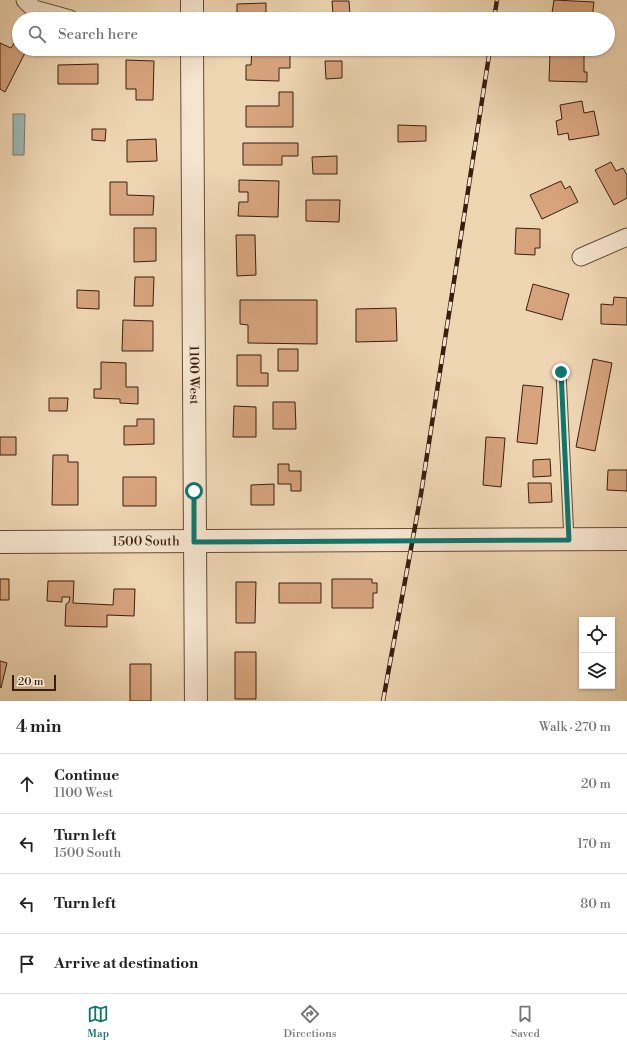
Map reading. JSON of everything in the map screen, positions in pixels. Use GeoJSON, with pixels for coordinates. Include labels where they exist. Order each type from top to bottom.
{"type":"FeatureCollection","features":[{"type":"Feature","properties":{"kind":"street"},"geometry":{"type":"LineString","coordinates":[[25,0],[34,9],[45,12]]}},
{"type":"Feature","properties":{"kind":"street"},"geometry":{"type":"LineString","coordinates":[[192,0],[192,12]]}},
{"type":"Feature","properties":{"kind":"street","name":"1100 West"},"geometry":{"type":"LineString","coordinates":[[192,56],[196,701]]}},
{"type":"Feature","properties":{"kind":"street"},"geometry":{"type":"LineString","coordinates":[[581,257],[627,237]]}},
{"type":"Feature","properties":{"kind":"street","name":"1500 South"},"geometry":{"type":"LineString","coordinates":[[0,542],[627,539]]}},
{"type":"Feature","properties":{"kind":"lane"},"geometry":{"type":"LineString","coordinates":[[561,372],[569,540]]}},
{"type":"Feature","properties":{"kind":"water"},"geometry":{"type":"Polygon","coordinates":[[[13,114],[25,114],[24,155],[13,155],[13,114]]]}},
{"type":"Feature","properties":{"kind":"building"},"geometry":{"type":"Polygon","coordinates":[[[554,0],[594,2],[593,12],[552,12],[554,0]]]}},
{"type":"Feature","properties":{"kind":"building"},"geometry":{"type":"Polygon","coordinates":[[[332,1],[349,1],[350,12],[333,12],[332,1]]]}},
{"type":"Feature","properties":{"kind":"building"},"geometry":{"type":"Polygon","coordinates":[[[266,3],[266,12],[237,12],[237,4],[266,3]]]}},
{"type":"Feature","properties":{"kind":"building"},"geometry":{"type":"Polygon","coordinates":[[[0,43],[11,48],[12,46],[12,56],[23,56],[5,92],[0,89],[0,43]]]}},
{"type":"Feature","properties":{"kind":"building"},"geometry":{"type":"Polygon","coordinates":[[[252,56],[290,56],[290,68],[279,68],[279,81],[246,80],[246,65],[251,65],[252,56]]]}},
{"type":"Feature","properties":{"kind":"building"},"geometry":{"type":"Polygon","coordinates":[[[550,56],[584,56],[584,72],[587,72],[587,82],[549,81],[550,56]]]}},
{"type":"Feature","properties":{"kind":"building"},"geometry":{"type":"Polygon","coordinates":[[[126,60],[154,61],[153,100],[136,100],[136,89],[126,89],[126,60]]]}},
{"type":"Feature","properties":{"kind":"building"},"geometry":{"type":"Polygon","coordinates":[[[325,61],[342,61],[342,78],[326,79],[325,61]]]}},
{"type":"Feature","properties":{"kind":"building"},"geometry":{"type":"Polygon","coordinates":[[[98,64],[98,84],[58,84],[58,65],[98,64]]]}},
{"type":"Feature","properties":{"kind":"building"},"geometry":{"type":"Polygon","coordinates":[[[279,92],[293,92],[293,127],[246,127],[246,106],[279,106],[279,92]]]}},
{"type":"Feature","properties":{"kind":"building"},"geometry":{"type":"Polygon","coordinates":[[[582,101],[584,113],[594,111],[599,135],[569,140],[568,133],[558,135],[556,121],[562,119],[560,105],[582,101]]]}},
{"type":"Feature","properties":{"kind":"building"},"geometry":{"type":"Polygon","coordinates":[[[398,125],[426,126],[426,141],[398,142],[398,125]]]}},
{"type":"Feature","properties":{"kind":"building"},"geometry":{"type":"Polygon","coordinates":[[[92,129],[106,129],[105,141],[92,140],[92,129]]]}},
{"type":"Feature","properties":{"kind":"building"},"geometry":{"type":"Polygon","coordinates":[[[156,139],[157,161],[127,162],[127,140],[156,139]]]}},
{"type":"Feature","properties":{"kind":"building"},"geometry":{"type":"Polygon","coordinates":[[[243,143],[298,143],[298,156],[282,156],[282,165],[243,165],[243,143]]]}},
{"type":"Feature","properties":{"kind":"building"},"geometry":{"type":"Polygon","coordinates":[[[337,156],[337,174],[313,174],[312,157],[337,156]]]}},
{"type":"Feature","properties":{"kind":"building"},"geometry":{"type":"Polygon","coordinates":[[[611,162],[616,171],[623,168],[627,175],[627,198],[614,205],[595,170],[611,162]]]}},
{"type":"Feature","properties":{"kind":"building"},"geometry":{"type":"Polygon","coordinates":[[[239,180],[279,181],[278,217],[238,216],[239,202],[248,202],[248,192],[239,192],[239,180]]]}},
{"type":"Feature","properties":{"kind":"building"},"geometry":{"type":"Polygon","coordinates":[[[561,181],[565,189],[570,186],[578,202],[542,219],[530,195],[561,181]]]}},
{"type":"Feature","properties":{"kind":"building"},"geometry":{"type":"Polygon","coordinates":[[[110,182],[127,182],[127,195],[154,196],[153,215],[110,215],[110,182]]]}},
{"type":"Feature","properties":{"kind":"building"},"geometry":{"type":"Polygon","coordinates":[[[306,200],[340,200],[339,222],[306,221],[306,200]]]}},
{"type":"Feature","properties":{"kind":"building"},"geometry":{"type":"Polygon","coordinates":[[[134,228],[156,228],[156,261],[134,262],[134,228]]]}},
{"type":"Feature","properties":{"kind":"building"},"geometry":{"type":"Polygon","coordinates":[[[516,228],[540,229],[540,248],[535,248],[535,255],[515,254],[516,228]]]}},
{"type":"Feature","properties":{"kind":"building"},"geometry":{"type":"Polygon","coordinates":[[[236,235],[255,235],[256,275],[237,276],[236,235]]]}},
{"type":"Feature","properties":{"kind":"building"},"geometry":{"type":"Polygon","coordinates":[[[135,277],[154,277],[153,306],[134,306],[135,277]]]}},
{"type":"Feature","properties":{"kind":"building"},"geometry":{"type":"Polygon","coordinates":[[[533,284],[569,294],[562,320],[526,310],[533,284]]]}},
{"type":"Feature","properties":{"kind":"building"},"geometry":{"type":"Polygon","coordinates":[[[77,290],[99,291],[99,309],[77,308],[77,290]]]}},
{"type":"Feature","properties":{"kind":"building"},"geometry":{"type":"Polygon","coordinates":[[[614,297],[627,298],[627,325],[601,324],[601,304],[613,305],[614,297]]]}},
{"type":"Feature","properties":{"kind":"building"},"geometry":{"type":"Polygon","coordinates":[[[240,300],[317,300],[317,344],[248,343],[248,325],[240,324],[240,300]]]}},
{"type":"Feature","properties":{"kind":"building"},"geometry":{"type":"Polygon","coordinates":[[[396,308],[397,341],[356,342],[356,309],[396,308]]]}},
{"type":"Feature","properties":{"kind":"building"},"geometry":{"type":"Polygon","coordinates":[[[123,320],[153,321],[153,351],[122,351],[123,320]]]}},
{"type":"Feature","properties":{"kind":"building"},"geometry":{"type":"Polygon","coordinates":[[[278,349],[298,349],[298,371],[278,371],[278,349]]]}},
{"type":"Feature","properties":{"kind":"building"},"geometry":{"type":"Polygon","coordinates":[[[237,355],[261,355],[261,373],[268,373],[268,386],[237,386],[237,355]]]}},
{"type":"Feature","properties":{"kind":"building"},"geometry":{"type":"Polygon","coordinates":[[[593,359],[612,363],[595,451],[576,447],[593,359]]]}},
{"type":"Feature","properties":{"kind":"building"},"geometry":{"type":"Polygon","coordinates":[[[101,362],[126,363],[126,387],[138,387],[138,404],[120,403],[120,399],[94,398],[94,389],[101,389],[101,362]]]}},
{"type":"Feature","properties":{"kind":"building"},"geometry":{"type":"Polygon","coordinates":[[[523,385],[543,387],[537,444],[517,442],[523,385]]]}},
{"type":"Feature","properties":{"kind":"building"},"geometry":{"type":"Polygon","coordinates":[[[49,398],[68,398],[67,411],[49,411],[49,398]]]}},
{"type":"Feature","properties":{"kind":"building"},"geometry":{"type":"Polygon","coordinates":[[[273,402],[295,402],[296,429],[273,429],[273,402]]]}},
{"type":"Feature","properties":{"kind":"building"},"geometry":{"type":"Polygon","coordinates":[[[234,406],[256,407],[256,437],[233,437],[234,406]]]}},
{"type":"Feature","properties":{"kind":"building"},"geometry":{"type":"Polygon","coordinates":[[[137,419],[154,419],[154,444],[124,445],[124,426],[137,426],[137,419]]]}},
{"type":"Feature","properties":{"kind":"building"},"geometry":{"type":"Polygon","coordinates":[[[0,437],[16,437],[16,455],[0,455],[0,437]]]}},
{"type":"Feature","properties":{"kind":"building"},"geometry":{"type":"Polygon","coordinates":[[[486,437],[505,438],[501,487],[483,485],[486,437]]]}},
{"type":"Feature","properties":{"kind":"building"},"geometry":{"type":"Polygon","coordinates":[[[53,455],[68,455],[68,462],[78,462],[78,505],[52,505],[53,455]]]}},
{"type":"Feature","properties":{"kind":"building"},"geometry":{"type":"Polygon","coordinates":[[[550,459],[551,476],[533,477],[533,460],[550,459]]]}},
{"type":"Feature","properties":{"kind":"building"},"geometry":{"type":"Polygon","coordinates":[[[278,464],[289,464],[289,471],[301,471],[301,491],[291,491],[291,484],[278,484],[278,464]]]}},
{"type":"Feature","properties":{"kind":"building"},"geometry":{"type":"Polygon","coordinates":[[[608,470],[627,470],[627,491],[607,490],[608,470]]]}},
{"type":"Feature","properties":{"kind":"building"},"geometry":{"type":"Polygon","coordinates":[[[123,477],[156,477],[156,506],[123,506],[123,477]]]}},
{"type":"Feature","properties":{"kind":"building"},"geometry":{"type":"Polygon","coordinates":[[[528,483],[551,483],[552,502],[529,503],[528,483]]]}},
{"type":"Feature","properties":{"kind":"building"},"geometry":{"type":"Polygon","coordinates":[[[274,484],[274,505],[251,505],[251,485],[274,484]]]}},
{"type":"Feature","properties":{"kind":"building"},"geometry":{"type":"Polygon","coordinates":[[[0,579],[9,579],[9,600],[0,600],[0,579]]]}},
{"type":"Feature","properties":{"kind":"building"},"geometry":{"type":"Polygon","coordinates":[[[332,579],[372,579],[372,583],[377,583],[377,593],[373,593],[373,608],[332,608],[332,579]]]}},
{"type":"Feature","properties":{"kind":"building"},"geometry":{"type":"Polygon","coordinates":[[[48,581],[74,581],[73,603],[113,605],[114,589],[135,589],[134,616],[107,615],[107,627],[65,626],[66,604],[69,602],[70,597],[62,597],[62,602],[47,601],[48,581]]]}},
{"type":"Feature","properties":{"kind":"building"},"geometry":{"type":"Polygon","coordinates":[[[236,582],[256,582],[255,623],[236,623],[236,582]]]}},
{"type":"Feature","properties":{"kind":"building"},"geometry":{"type":"Polygon","coordinates":[[[279,583],[321,583],[321,603],[279,603],[279,583]]]}},
{"type":"Feature","properties":{"kind":"building"},"geometry":{"type":"Polygon","coordinates":[[[235,652],[256,652],[256,699],[235,699],[235,652]]]}},
{"type":"Feature","properties":{"kind":"building"},"geometry":{"type":"Polygon","coordinates":[[[0,661],[7,663],[1,688],[0,687],[0,661]]]}},
{"type":"Feature","properties":{"kind":"building"},"geometry":{"type":"Polygon","coordinates":[[[130,664],[151,664],[151,701],[130,701],[130,664]]]}},
{"type":"Feature","properties":{"kind":"railway"},"geometry":{"type":"LineString","coordinates":[[495,12],[497,0]]}},
{"type":"Feature","properties":{"kind":"railway"},"geometry":{"type":"LineString","coordinates":[[383,701],[421,494],[489,56]]}},
{"type":"Feature","properties":{"kind":"route"},"geometry":{"type":"LineString","coordinates":[[194,491],[194,542],[569,540],[561,372]]}}]}
